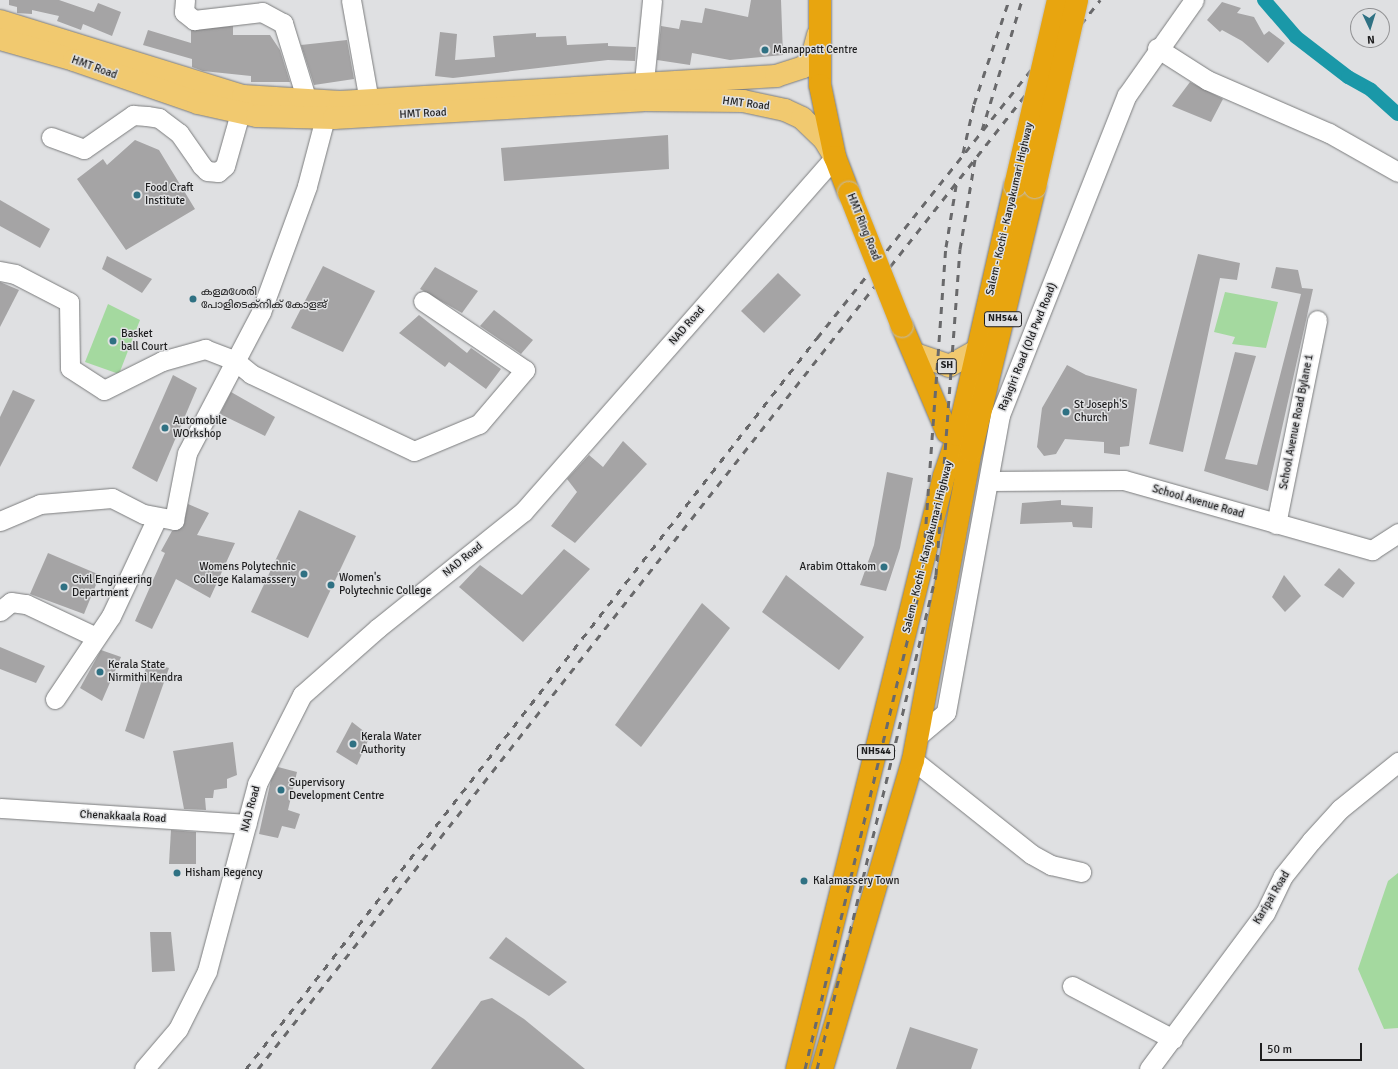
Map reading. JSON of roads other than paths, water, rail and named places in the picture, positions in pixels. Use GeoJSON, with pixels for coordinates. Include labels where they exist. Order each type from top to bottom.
{"type":"FeatureCollection","features":[{"type":"Feature","properties":{"kind":"highway","name":"HMT Ring Road"},"geometry":{"type":"LineString","coordinates":[[820,0],[818,32],[820,85],[835,157],[902,326],[947,432],[958,435]]}},
{"type":"Feature","properties":{"kind":"highway","name":"Salem - Kochi - Kanyakumari Highway"},"geometry":{"type":"LineString","coordinates":[[822,1069],[913,760],[919,735],[975,401],[1025,186],[1058,0]]}},
{"type":"Feature","properties":{"kind":"highway","name":"NH544"},"geometry":{"type":"LineString","coordinates":[[1025,186],[1077,0]]}},
{"type":"Feature","properties":{"kind":"highway","name":"Salem - Kochi - Kanyakumari Highway"},"geometry":{"type":"LineString","coordinates":[[798,1069],[944,476],[958,435],[975,401],[978,350],[1025,186]]}},
{"type":"Feature","properties":{"kind":"main road","name":"HMT Road"},"geometry":{"type":"LineString","coordinates":[[0,21],[217,90],[243,96],[307,101],[369,101],[644,82],[776,76],[803,67],[811,61],[818,32]]}},
{"type":"Feature","properties":{"kind":"main road","name":"HMT Road"},"geometry":{"type":"LineString","coordinates":[[0,39],[74,60],[198,103],[240,113],[326,118],[642,100],[743,101],[785,110],[802,118],[824,139],[835,157]]}},
{"type":"Feature","properties":{"kind":"main road","name":"SH"},"geometry":{"type":"LineString","coordinates":[[915,354],[949,366],[978,350]]}},
{"type":"Feature","properties":{"kind":"street"},"geometry":{"type":"LineString","coordinates":[[185,0],[184,12],[194,20],[262,6],[283,24],[307,101]]}},
{"type":"Feature","properties":{"kind":"street"},"geometry":{"type":"LineString","coordinates":[[351,0],[369,101]]}},
{"type":"Feature","properties":{"kind":"street"},"geometry":{"type":"LineString","coordinates":[[644,82],[652,0]]}},
{"type":"Feature","properties":{"kind":"street","name":"Rajagiri Road (Old Pwd Road)"},"geometry":{"type":"LineString","coordinates":[[919,735],[946,712],[1000,415],[1127,95],[1157,48],[1194,0]]}},
{"type":"Feature","properties":{"kind":"street"},"geometry":{"type":"LineString","coordinates":[[1157,48],[1208,80],[1329,133],[1398,172]]}},
{"type":"Feature","properties":{"kind":"street"},"geometry":{"type":"LineString","coordinates":[[51,137],[84,149],[133,114],[159,118],[179,133],[201,165],[208,171],[218,172],[225,166],[240,113]]}},
{"type":"Feature","properties":{"kind":"street"},"geometry":{"type":"LineString","coordinates":[[0,521],[40,504],[112,498],[157,518],[174,520],[187,453],[234,360],[261,312],[307,186],[326,118]]}},
{"type":"Feature","properties":{"kind":"street","name":"NAD Road"},"geometry":{"type":"LineString","coordinates":[[144,1069],[178,1029],[207,971],[257,784],[302,695],[378,628],[523,512],[835,157]]}},
{"type":"Feature","properties":{"kind":"street"},"geometry":{"type":"LineString","coordinates":[[0,271],[15,274],[70,302],[70,368],[104,390],[162,361],[205,349],[234,360],[251,374],[414,451],[479,424],[525,370],[423,301]]}},
{"type":"Feature","properties":{"kind":"street","name":"School Avenue Road Bylane 1"},"geometry":{"type":"LineString","coordinates":[[1276,524],[1317,320]]}},
{"type":"Feature","properties":{"kind":"street","name":"School Avenue Road"},"geometry":{"type":"LineString","coordinates":[[989,481],[1124,480],[1372,550],[1398,533]]}},
{"type":"Feature","properties":{"kind":"street"},"geometry":{"type":"LineString","coordinates":[[55,699],[111,616],[157,518]]}},
{"type":"Feature","properties":{"kind":"street"},"geometry":{"type":"LineString","coordinates":[[0,612],[12,602],[26,604],[96,637]]}},
{"type":"Feature","properties":{"kind":"street"},"geometry":{"type":"LineString","coordinates":[[913,760],[1031,854],[1051,865],[1081,872]]}},
{"type":"Feature","properties":{"kind":"street","name":"Karipai Road"},"geometry":{"type":"LineString","coordinates":[[1148,1069],[1173,1039],[1265,913],[1283,876],[1311,841],[1340,809],[1398,762]]}},
{"type":"Feature","properties":{"kind":"street","name":"Chenakkaala Road"},"geometry":{"type":"LineString","coordinates":[[0,808],[246,824]]}},
{"type":"Feature","properties":{"kind":"street"},"geometry":{"type":"LineString","coordinates":[[1072,986],[1173,1039]]}},
{"type":"Feature","properties":{"kind":"waterway"},"geometry":{"type":"LineString","coordinates":[[1264,0],[1296,37],[1348,77],[1371,90],[1398,114]]}},
{"type":"Feature","properties":{"kind":"railway"},"geometry":{"type":"LineString","coordinates":[[963,153],[974,104],[1009,0]]}},
{"type":"Feature","properties":{"kind":"railway"},"geometry":{"type":"LineString","coordinates":[[982,130],[1022,0]]}},
{"type":"Feature","properties":{"kind":"railway"},"geometry":{"type":"LineString","coordinates":[[246,1069],[817,338],[1087,0]]}},
{"type":"Feature","properties":{"kind":"railway"},"geometry":{"type":"LineString","coordinates":[[258,1069],[1100,0]]}},
{"type":"Feature","properties":{"kind":"railway"},"geometry":{"type":"LineString","coordinates":[[817,1069],[936,575],[960,249],[975,159]]}},
{"type":"Feature","properties":{"kind":"railway"},"geometry":{"type":"LineString","coordinates":[[805,1069],[922,579],[946,247],[957,180]]}},
{"type":"Feature","properties":{"kind":"place","name":"Manappatt Centre"},"geometry":{"type":"Point","coordinates":[765,50]}},
{"type":"Feature","properties":{"kind":"place","name":"Food Craft Institute"},"geometry":{"type":"Point","coordinates":[137,195]}},
{"type":"Feature","properties":{"kind":"place","name":"കളമശേരി പോളിടെക്നിക് കോളജ്"},"geometry":{"type":"Point","coordinates":[193,299]}},
{"type":"Feature","properties":{"kind":"place","name":"Basket ball Court"},"geometry":{"type":"Point","coordinates":[113,341]}},
{"type":"Feature","properties":{"kind":"place","name":"St Joseph'S Church"},"geometry":{"type":"Point","coordinates":[1066,412]}},
{"type":"Feature","properties":{"kind":"place","name":"Automobile WOrkshop"},"geometry":{"type":"Point","coordinates":[165,428]}},
{"type":"Feature","properties":{"kind":"place","name":"Arabim Ottakom"},"geometry":{"type":"Point","coordinates":[884,567]}},
{"type":"Feature","properties":{"kind":"place","name":"Womens Polytechnic College Kalamasssery"},"geometry":{"type":"Point","coordinates":[304,574]}},
{"type":"Feature","properties":{"kind":"place","name":"Women's Polytechnic College"},"geometry":{"type":"Point","coordinates":[331,585]}},
{"type":"Feature","properties":{"kind":"place","name":"Civil Engineering Department"},"geometry":{"type":"Point","coordinates":[64,587]}},
{"type":"Feature","properties":{"kind":"place","name":"Kerala State Nirmithi Kendra"},"geometry":{"type":"Point","coordinates":[100,672]}},
{"type":"Feature","properties":{"kind":"place","name":"Kerala Water Authority"},"geometry":{"type":"Point","coordinates":[353,744]}},
{"type":"Feature","properties":{"kind":"place","name":"Supervisory Development Centre"},"geometry":{"type":"Point","coordinates":[281,790]}},
{"type":"Feature","properties":{"kind":"place","name":"Hisham Regency"},"geometry":{"type":"Point","coordinates":[177,873]}},
{"type":"Feature","properties":{"kind":"place","name":"Kalamassery Town"},"geometry":{"type":"Point","coordinates":[804,881]}}]}
